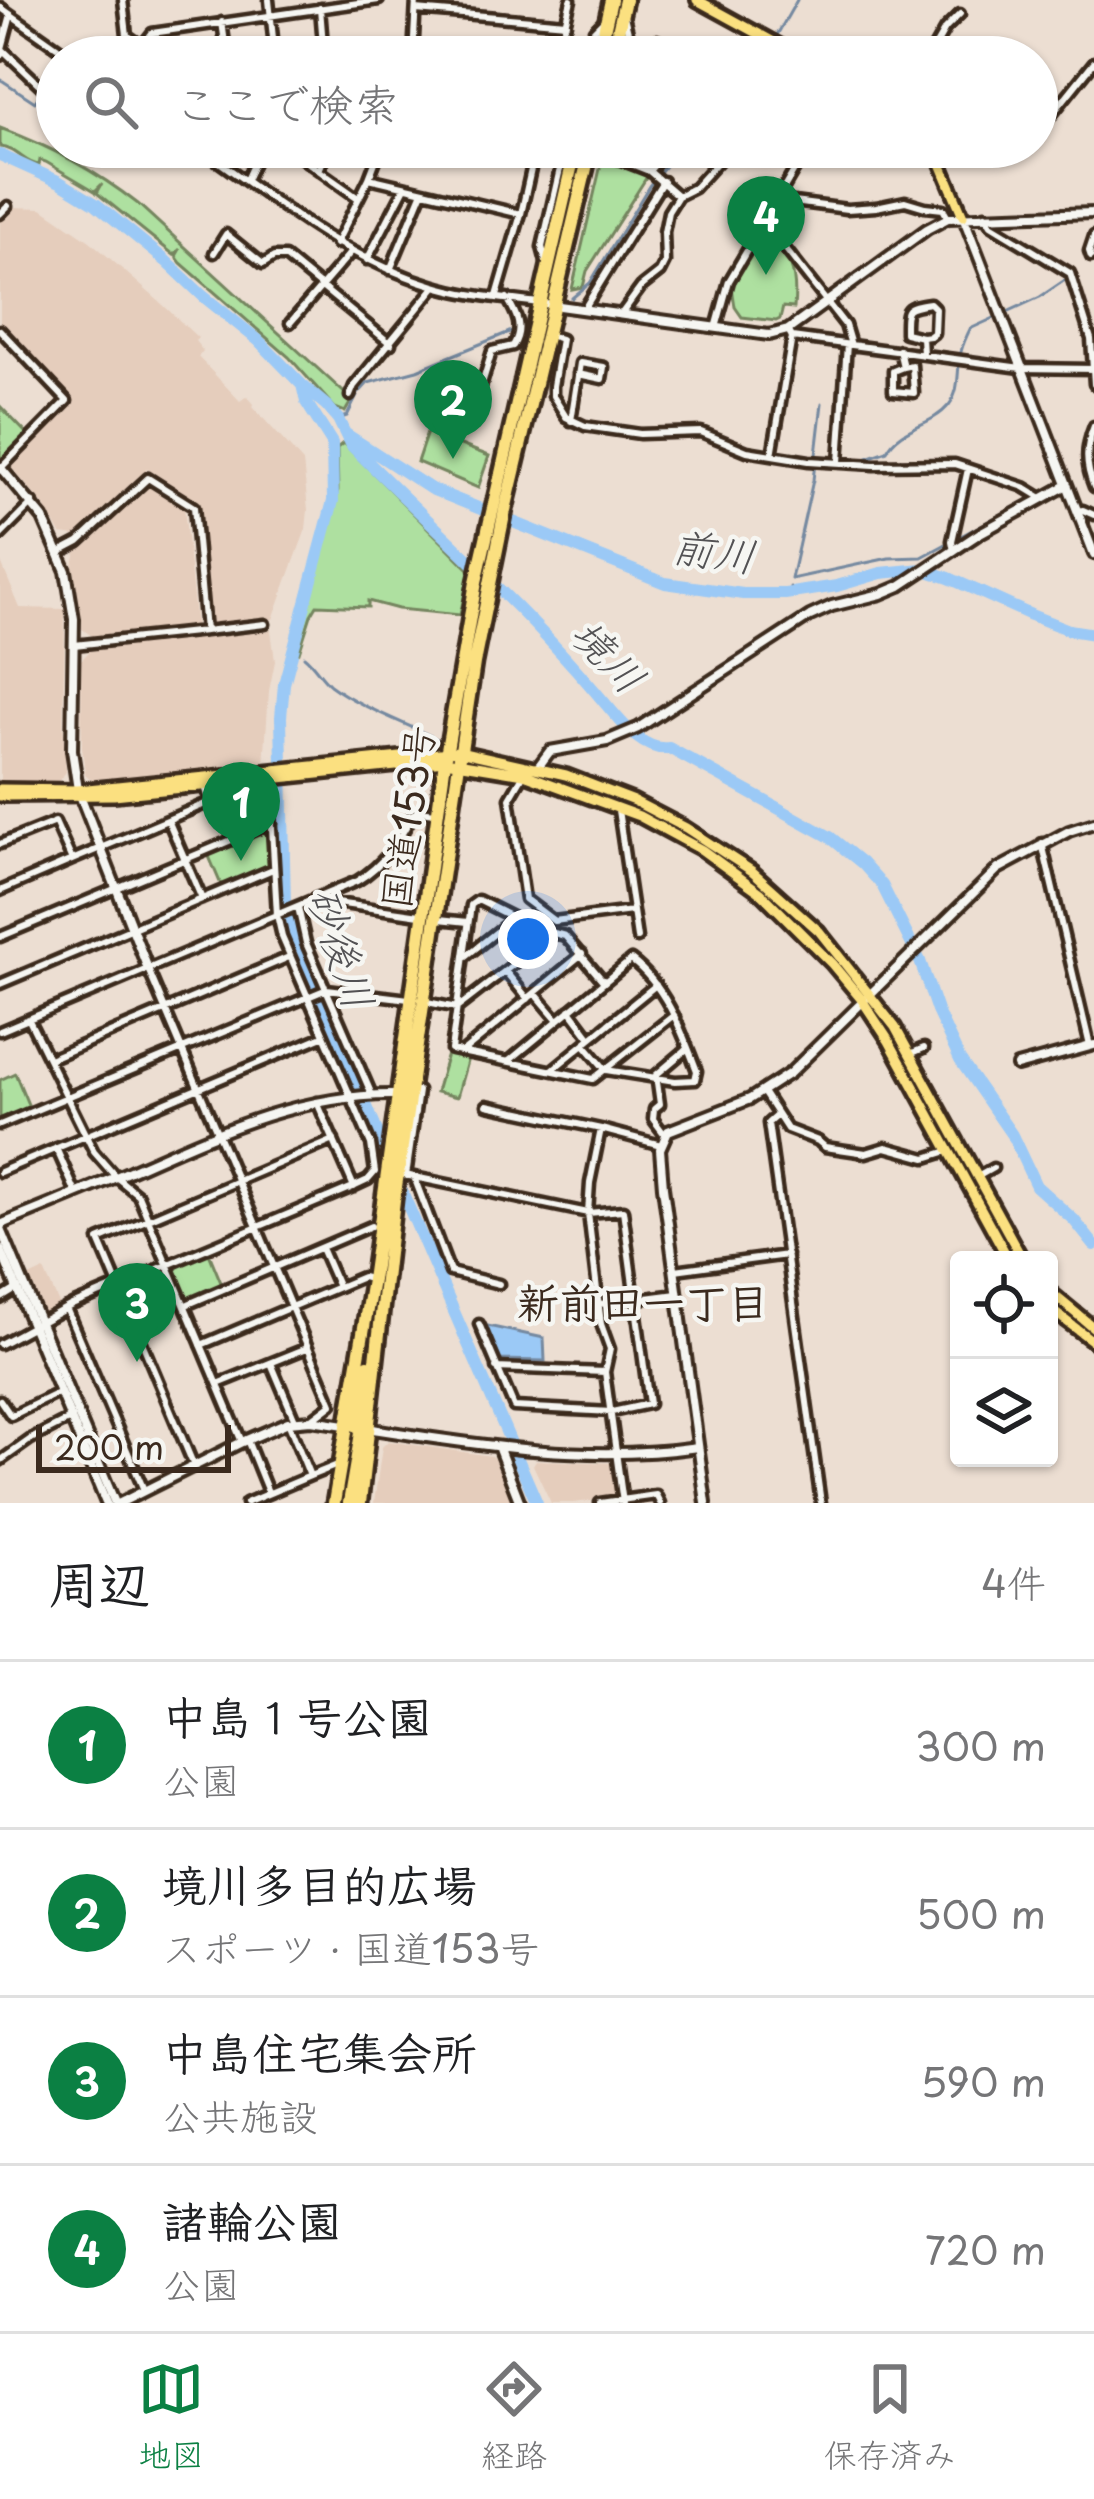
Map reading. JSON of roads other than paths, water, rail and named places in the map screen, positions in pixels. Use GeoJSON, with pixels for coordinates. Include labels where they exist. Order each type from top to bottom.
{"type":"FeatureCollection","features":[{"type":"Feature","properties":{"kind":"highway"},"geometry":{"type":"LineString","coordinates":[[603,36],[611,0]]}},
{"type":"Feature","properties":{"kind":"highway"},"geometry":{"type":"LineString","coordinates":[[617,36],[624,6]]}},
{"type":"Feature","properties":{"kind":"highway","name":"国道153号"},"geometry":{"type":"LineString","coordinates":[[515,436],[545,334],[548,266],[583,168]]}},
{"type":"Feature","properties":{"kind":"highway","name":"国道153号"},"geometry":{"type":"LineString","coordinates":[[334,1503],[341,1464],[359,1427],[370,1352],[381,1323],[418,1001],[473,635],[546,304],[585,168]]}},
{"type":"Feature","properties":{"kind":"highway","name":"国道153号"},"geometry":{"type":"LineString","coordinates":[[430,917],[439,814],[452,756]]}},
{"type":"Feature","properties":{"kind":"highway","name":"国道153号"},"geometry":{"type":"LineString","coordinates":[[360,1503],[359,1427],[372,1280],[396,1173],[398,1095],[418,1001]]}},
{"type":"Feature","properties":{"kind":"highway"},"geometry":{"type":"LineString","coordinates":[[350,1503],[359,1427]]}},
{"type":"Feature","properties":{"kind":"main road"},"geometry":{"type":"LineString","coordinates":[[703,1],[763,36]]}},
{"type":"Feature","properties":{"kind":"main road"},"geometry":{"type":"LineString","coordinates":[[943,168],[963,216]]}},
{"type":"Feature","properties":{"kind":"main road"},"geometry":{"type":"LineString","coordinates":[[452,756],[524,774],[618,807],[702,850],[760,893],[895,1027],[1018,1251]]}},
{"type":"Feature","properties":{"kind":"main road"},"geometry":{"type":"LineString","coordinates":[[79,793],[452,756],[538,767],[634,801],[722,850],[809,921],[866,997],[1005,1251]]}},
{"type":"Feature","properties":{"kind":"main road"},"geometry":{"type":"LineString","coordinates":[[0,792],[205,786],[269,775]]}},
{"type":"Feature","properties":{"kind":"main road"},"geometry":{"type":"LineString","coordinates":[[1058,1299],[1094,1328]]}},
{"type":"Feature","properties":{"kind":"main road"},"geometry":{"type":"LineString","coordinates":[[1058,1315],[1094,1342]]}},
{"type":"Feature","properties":{"kind":"street"},"geometry":{"type":"LineString","coordinates":[[123,0],[128,36]]}},
{"type":"Feature","properties":{"kind":"street"},"geometry":{"type":"LineString","coordinates":[[269,0],[273,36]]}},
{"type":"Feature","properties":{"kind":"street"},"geometry":{"type":"LineString","coordinates":[[150,36],[380,0]]}},
{"type":"Feature","properties":{"kind":"street"},"geometry":{"type":"LineString","coordinates":[[415,36],[416,0]]}},
{"type":"Feature","properties":{"kind":"street"},"geometry":{"type":"LineString","coordinates":[[563,36],[571,0]]}},
{"type":"Feature","properties":{"kind":"street"},"geometry":{"type":"LineString","coordinates":[[624,6],[628,36]]}},
{"type":"Feature","properties":{"kind":"street"},"geometry":{"type":"LineString","coordinates":[[0,7],[40,36]]}},
{"type":"Feature","properties":{"kind":"street"},"geometry":{"type":"LineString","coordinates":[[320,8],[323,36]]}},
{"type":"Feature","properties":{"kind":"street"},"geometry":{"type":"LineString","coordinates":[[416,10],[566,23]]}},
{"type":"Feature","properties":{"kind":"street"},"geometry":{"type":"LineString","coordinates":[[942,36],[960,14]]}},
{"type":"Feature","properties":{"kind":"street"},"geometry":{"type":"LineString","coordinates":[[10,15],[1,53],[36,82]]}},
{"type":"Feature","properties":{"kind":"street"},"geometry":{"type":"LineString","coordinates":[[591,36],[607,17]]}},
{"type":"Feature","properties":{"kind":"street"},"geometry":{"type":"LineString","coordinates":[[222,22],[224,36]]}},
{"type":"Feature","properties":{"kind":"street"},"geometry":{"type":"LineString","coordinates":[[1058,107],[1094,62]]}},
{"type":"Feature","properties":{"kind":"street"},"geometry":{"type":"LineString","coordinates":[[229,168],[336,244],[436,287],[1021,368],[1094,369]]}},
{"type":"Feature","properties":{"kind":"street"},"geometry":{"type":"LineString","coordinates":[[246,180],[251,168]]}},
{"type":"Feature","properties":{"kind":"street"},"geometry":{"type":"LineString","coordinates":[[316,168],[358,197]]}},
{"type":"Feature","properties":{"kind":"street"},"geometry":{"type":"LineString","coordinates":[[336,244],[373,168]]}},
{"type":"Feature","properties":{"kind":"street"},"geometry":{"type":"LineString","coordinates":[[497,296],[531,168]]}},
{"type":"Feature","properties":{"kind":"street"},"geometry":{"type":"LineString","coordinates":[[548,266],[542,247],[560,168]]}},
{"type":"Feature","properties":{"kind":"street"},"geometry":{"type":"LineString","coordinates":[[640,168],[679,196]]}},
{"type":"Feature","properties":{"kind":"street"},"geometry":{"type":"LineString","coordinates":[[584,309],[650,197],[660,168]]}},
{"type":"Feature","properties":{"kind":"street"},"geometry":{"type":"LineString","coordinates":[[622,313],[641,287],[660,272],[668,212],[712,168]]}},
{"type":"Feature","properties":{"kind":"street"},"geometry":{"type":"LineString","coordinates":[[716,328],[729,281],[796,168]]}},
{"type":"Feature","properties":{"kind":"street"},"geometry":{"type":"LineString","coordinates":[[369,178],[521,214]]}},
{"type":"Feature","properties":{"kind":"street"},"geometry":{"type":"LineString","coordinates":[[367,260],[405,187]]}},
{"type":"Feature","properties":{"kind":"street"},"geometry":{"type":"LineString","coordinates":[[390,270],[423,191]]}},
{"type":"Feature","properties":{"kind":"street"},"geometry":{"type":"LineString","coordinates":[[778,200],[847,209],[904,201],[943,209],[948,218]]}},
{"type":"Feature","properties":{"kind":"street"},"geometry":{"type":"LineString","coordinates":[[0,214],[8,206]]}},
{"type":"Feature","properties":{"kind":"street"},"geometry":{"type":"LineString","coordinates":[[772,455],[790,333],[826,301],[948,218],[1094,212]]}},
{"type":"Feature","properties":{"kind":"street"},"geometry":{"type":"LineString","coordinates":[[985,215],[991,225],[1070,273],[1091,339],[1094,383]]}},
{"type":"Feature","properties":{"kind":"street"},"geometry":{"type":"LineString","coordinates":[[963,216],[1094,554]]}},
{"type":"Feature","properties":{"kind":"street"},"geometry":{"type":"LineString","coordinates":[[765,224],[848,329],[839,462]]}},
{"type":"Feature","properties":{"kind":"street"},"geometry":{"type":"LineString","coordinates":[[214,253],[226,234],[262,264],[285,257],[391,344]]}},
{"type":"Feature","properties":{"kind":"street"},"geometry":{"type":"LineString","coordinates":[[1091,257],[1094,236]]}},
{"type":"Feature","properties":{"kind":"street"},"geometry":{"type":"LineString","coordinates":[[290,323],[350,252]]}},
{"type":"Feature","properties":{"kind":"street"},"geometry":{"type":"LineString","coordinates":[[350,396],[436,287]]}},
{"type":"Feature","properties":{"kind":"street"},"geometry":{"type":"LineString","coordinates":[[469,427],[492,351],[512,346],[517,338],[520,324],[507,298]]}},
{"type":"Feature","properties":{"kind":"street"},"geometry":{"type":"LineString","coordinates":[[932,303],[934,333],[922,337],[906,335],[906,310],[932,303]]}},
{"type":"Feature","properties":{"kind":"street"},"geometry":{"type":"LineString","coordinates":[[0,330],[67,401],[0,468],[33,503],[60,552],[70,588],[72,750],[79,793],[164,1009],[332,1404],[310,1420]]}},
{"type":"Feature","properties":{"kind":"street"},"geometry":{"type":"LineString","coordinates":[[545,334],[561,339],[553,392],[558,407],[585,426],[640,434],[701,432],[747,451],[809,461],[955,464],[1042,498]]}},
{"type":"Feature","properties":{"kind":"street"},"geometry":{"type":"LineString","coordinates":[[922,337],[923,354]]}},
{"type":"Feature","properties":{"kind":"street"},"geometry":{"type":"LineString","coordinates":[[899,350],[903,367]]}},
{"type":"Feature","properties":{"kind":"street"},"geometry":{"type":"LineString","coordinates":[[912,365],[914,393],[893,391],[893,371],[903,367],[912,365]]}},
{"type":"Feature","properties":{"kind":"street"},"geometry":{"type":"LineString","coordinates":[[572,421],[578,374]]}},
{"type":"Feature","properties":{"kind":"street"},"geometry":{"type":"LineString","coordinates":[[1094,426],[1087,444],[1087,470],[1094,487]]}},
{"type":"Feature","properties":{"kind":"street"},"geometry":{"type":"LineString","coordinates":[[954,550],[968,469]]}},
{"type":"Feature","properties":{"kind":"street"},"geometry":{"type":"LineString","coordinates":[[60,552],[79,542],[148,478],[194,508],[205,631]]}},
{"type":"Feature","properties":{"kind":"street"},"geometry":{"type":"LineString","coordinates":[[538,767],[550,752],[617,737],[657,717],[820,610],[880,594],[913,578],[1067,485]]}},
{"type":"Feature","properties":{"kind":"street"},"geometry":{"type":"LineString","coordinates":[[0,536],[33,503]]}},
{"type":"Feature","properties":{"kind":"street"},"geometry":{"type":"LineString","coordinates":[[1077,512],[1094,514]]}},
{"type":"Feature","properties":{"kind":"street"},"geometry":{"type":"LineString","coordinates":[[74,645],[265,624]]}},
{"type":"Feature","properties":{"kind":"street"},"geometry":{"type":"LineString","coordinates":[[524,774],[510,798],[524,899],[554,921],[632,911]]}},
{"type":"Feature","properties":{"kind":"street"},"geometry":{"type":"LineString","coordinates":[[269,775],[274,868],[289,957],[371,1144],[396,1173],[450,1272],[499,1284]]}},
{"type":"Feature","properties":{"kind":"street"},"geometry":{"type":"LineString","coordinates":[[0,891],[210,802],[205,786]]}},
{"type":"Feature","properties":{"kind":"street"},"geometry":{"type":"LineString","coordinates":[[618,807],[637,938]]}},
{"type":"Feature","properties":{"kind":"street"},"geometry":{"type":"LineString","coordinates":[[1,1029],[357,881],[398,843],[413,814],[439,814]]}},
{"type":"Feature","properties":{"kind":"street"},"geometry":{"type":"LineString","coordinates":[[168,820],[202,899]]}},
{"type":"Feature","properties":{"kind":"street"},"geometry":{"type":"LineString","coordinates":[[0,844],[55,822],[72,860]]}},
{"type":"Feature","properties":{"kind":"street"},"geometry":{"type":"LineString","coordinates":[[0,937],[272,823]]}},
{"type":"Feature","properties":{"kind":"street"},"geometry":{"type":"LineString","coordinates":[[663,1140],[676,1126],[763,1092],[802,1063],[998,868],[1042,843],[1094,823]]}},
{"type":"Feature","properties":{"kind":"street"},"geometry":{"type":"LineString","coordinates":[[1017,1066],[1092,1046],[1042,843]]}},
{"type":"Feature","properties":{"kind":"street"},"geometry":{"type":"LineString","coordinates":[[0,984],[274,868]]}},
{"type":"Feature","properties":{"kind":"street"},"geometry":{"type":"LineString","coordinates":[[315,900],[468,922]]}},
{"type":"Feature","properties":{"kind":"street"},"geometry":{"type":"LineString","coordinates":[[544,940],[514,918],[478,901],[471,905],[451,1050],[593,1079],[674,1016]]}},
{"type":"Feature","properties":{"kind":"street"},"geometry":{"type":"LineString","coordinates":[[297,907],[306,943],[372,1095]]}},
{"type":"Feature","properties":{"kind":"street"},"geometry":{"type":"LineString","coordinates":[[463,959],[514,918]]}},
{"type":"Feature","properties":{"kind":"street"},"geometry":{"type":"LineString","coordinates":[[0,1125],[327,989],[457,1008],[554,933],[565,935],[604,982]]}},
{"type":"Feature","properties":{"kind":"street"},"geometry":{"type":"LineString","coordinates":[[462,1052],[582,955]]}},
{"type":"Feature","properties":{"kind":"street"},"geometry":{"type":"LineString","coordinates":[[49,1059],[289,957]]}},
{"type":"Feature","properties":{"kind":"street"},"geometry":{"type":"LineString","coordinates":[[509,1061],[570,1010],[604,982],[631,959],[656,985],[674,1016],[697,1071],[695,1080],[607,1070],[570,1010]]}},
{"type":"Feature","properties":{"kind":"street"},"geometry":{"type":"LineString","coordinates":[[505,971],[558,1020]]}},
{"type":"Feature","properties":{"kind":"street"},"geometry":{"type":"LineString","coordinates":[[551,1070],[656,985]]}},
{"type":"Feature","properties":{"kind":"street"},"geometry":{"type":"LineString","coordinates":[[29,1019],[94,1152],[138,1195],[269,1493]]}},
{"type":"Feature","properties":{"kind":"street"},"geometry":{"type":"LineString","coordinates":[[0,1172],[323,1036]]}},
{"type":"Feature","properties":{"kind":"street"},"geometry":{"type":"LineString","coordinates":[[688,1048],[658,1072],[660,1104],[653,1119],[663,1140],[663,1187],[706,1503]]}},
{"type":"Feature","properties":{"kind":"street"},"geometry":{"type":"LineString","coordinates":[[910,1054],[924,1048]]}},
{"type":"Feature","properties":{"kind":"street"},"geometry":{"type":"LineString","coordinates":[[396,1173],[418,1091]]}},
{"type":"Feature","properties":{"kind":"street"},"geometry":{"type":"LineString","coordinates":[[763,1092],[788,1130],[825,1147],[866,1154],[886,1147],[926,1159],[948,1151]]}},
{"type":"Feature","properties":{"kind":"street"},"geometry":{"type":"LineString","coordinates":[[114,1503],[60,1392],[0,1226],[272,1112],[350,1096],[398,1095]]}},
{"type":"Feature","properties":{"kind":"street"},"geometry":{"type":"LineString","coordinates":[[317,1102],[354,1187]]}},
{"type":"Feature","properties":{"kind":"street"},"geometry":{"type":"LineString","coordinates":[[487,1105],[663,1140]]}},
{"type":"Feature","properties":{"kind":"street"},"geometry":{"type":"LineString","coordinates":[[777,1115],[768,1123],[820,1503]]}},
{"type":"Feature","properties":{"kind":"street"},"geometry":{"type":"LineString","coordinates":[[601,1130],[588,1213],[601,1324],[610,1349],[605,1372],[623,1501]]}},
{"type":"Feature","properties":{"kind":"street"},"geometry":{"type":"LineString","coordinates":[[194,1466],[99,1240],[334,1140]]}},
{"type":"Feature","properties":{"kind":"street"},"geometry":{"type":"LineString","coordinates":[[56,1148],[76,1193]]}},
{"type":"Feature","properties":{"kind":"street"},"geometry":{"type":"LineString","coordinates":[[976,1178],[992,1168]]}},
{"type":"Feature","properties":{"kind":"street"},"geometry":{"type":"LineString","coordinates":[[0,1344],[66,1308],[368,1180],[396,1173],[588,1213],[623,1210],[650,1403],[611,1412],[514,1407],[479,1324]]}},
{"type":"Feature","properties":{"kind":"street"},"geometry":{"type":"LineString","coordinates":[[185,1305],[371,1226]]}},
{"type":"Feature","properties":{"kind":"street"},"geometry":{"type":"LineString","coordinates":[[0,1248],[114,1503]]}},
{"type":"Feature","properties":{"kind":"street"},"geometry":{"type":"LineString","coordinates":[[321,1248],[338,1287]]}},
{"type":"Feature","properties":{"kind":"street"},"geometry":{"type":"LineString","coordinates":[[675,1270],[787,1255]]}},
{"type":"Feature","properties":{"kind":"street"},"geometry":{"type":"LineString","coordinates":[[201,1345],[362,1277],[372,1280]]}},
{"type":"Feature","properties":{"kind":"street"},"geometry":{"type":"LineString","coordinates":[[0,1299],[18,1288]]}},
{"type":"Feature","properties":{"kind":"street"},"geometry":{"type":"LineString","coordinates":[[600,1304],[677,1294]]}},
{"type":"Feature","properties":{"kind":"street"},"geometry":{"type":"LineString","coordinates":[[66,1308],[144,1490]]}},
{"type":"Feature","properties":{"kind":"street"},"geometry":{"type":"LineString","coordinates":[[218,1384],[307,1348]]}},
{"type":"Feature","properties":{"kind":"street"},"geometry":{"type":"LineString","coordinates":[[271,1363],[310,1475]]}},
{"type":"Feature","properties":{"kind":"street"},"geometry":{"type":"LineString","coordinates":[[496,1367],[605,1372]]}},
{"type":"Feature","properties":{"kind":"street"},"geometry":{"type":"LineString","coordinates":[[0,1400],[11,1416],[60,1392]]}},
{"type":"Feature","properties":{"kind":"street"},"geometry":{"type":"LineString","coordinates":[[0,1461],[72,1418]]}},
{"type":"Feature","properties":{"kind":"street"},"geometry":{"type":"LineString","coordinates":[[114,1503],[292,1421],[498,1448],[617,1454],[698,1447]]}},
{"type":"Feature","properties":{"kind":"street"},"geometry":{"type":"LineString","coordinates":[[498,1448],[520,1503]]}},
{"type":"Feature","properties":{"kind":"street"},"geometry":{"type":"LineString","coordinates":[[246,1503],[341,1464]]}},
{"type":"Feature","properties":{"kind":"street"},"geometry":{"type":"LineString","coordinates":[[600,1503],[658,1495],[660,1503]]}},
{"type":"Feature","properties":{"kind":"water"},"geometry":{"type":"Polygon","coordinates":[[[483,1325],[544,1338],[545,1361],[499,1360],[483,1325]]]}},
{"type":"Feature","properties":{"kind":"waterway"},"geometry":{"type":"LineString","coordinates":[[776,36],[797,0]]}},
{"type":"Feature","properties":{"kind":"waterway"},"geometry":{"type":"LineString","coordinates":[[0,44],[7,19]]}},
{"type":"Feature","properties":{"kind":"waterway"},"geometry":{"type":"LineString","coordinates":[[0,79],[36,100]]}},
{"type":"Feature","properties":{"kind":"waterway","name":"境川"},"geometry":{"type":"LineString","coordinates":[[0,155],[96,204],[258,340],[327,406],[350,444],[512,602],[632,733],[650,745],[669,748],[830,837],[862,863],[882,885],[920,961],[960,1060],[1012,1135],[1036,1186],[1094,1245]]}},
{"type":"Feature","properties":{"kind":"waterway"},"geometry":{"type":"LineString","coordinates":[[572,298],[590,283],[663,168]]}},
{"type":"Feature","properties":{"kind":"waterway"},"geometry":{"type":"LineString","coordinates":[[0,205],[4,204]]}},
{"type":"Feature","properties":{"kind":"waterway"},"geometry":{"type":"LineString","coordinates":[[816,457],[862,460],[887,451],[900,436],[942,412],[955,394],[970,329],[1040,297],[1068,278]]}},
{"type":"Feature","properties":{"kind":"waterway"},"geometry":{"type":"LineString","coordinates":[[338,419],[347,416],[368,383],[417,370],[512,331]]}},
{"type":"Feature","properties":{"kind":"waterway","name":"砂後川"},"geometry":{"type":"LineString","coordinates":[[302,385],[306,402],[332,443],[333,501],[284,684],[285,905],[301,957],[389,1161]]}},
{"type":"Feature","properties":{"kind":"waterway"},"geometry":{"type":"LineString","coordinates":[[822,403],[813,480],[791,579],[889,558],[922,557],[1033,497]]}},
{"type":"Feature","properties":{"kind":"waterway","name":"前川"},"geometry":{"type":"LineString","coordinates":[[346,434],[431,489],[665,583],[743,594],[785,594],[922,569],[1069,630],[1094,634]]}},
{"type":"Feature","properties":{"kind":"waterway","name":"前川"},"geometry":{"type":"LineString","coordinates":[[790,587],[791,594]]}},
{"type":"Feature","properties":{"kind":"waterway"},"geometry":{"type":"LineString","coordinates":[[304,656],[341,693],[437,739]]}},
{"type":"Feature","properties":{"kind":"waterway","name":"砂後川"},"geometry":{"type":"LineString","coordinates":[[397,1180],[537,1503]]}},
{"type":"Feature","properties":{"kind":"place","name":"諸輪公園"},"geometry":{"type":"Point","coordinates":[766,275]}},
{"type":"Feature","properties":{"kind":"place","name":"境川多目的広場"},"geometry":{"type":"Point","coordinates":[453,459]}},
{"type":"Feature","properties":{"kind":"place","name":"中島１号公園"},"geometry":{"type":"Point","coordinates":[241,861]}},
{"type":"Feature","properties":{"kind":"place","name":"中島住宅集会所"},"geometry":{"type":"Point","coordinates":[137,1362]}},
{"type":"Feature","properties":{"kind":"district","name":"新前田一丁目"},"geometry":{"type":"Point","coordinates":[643,1303]}}]}
